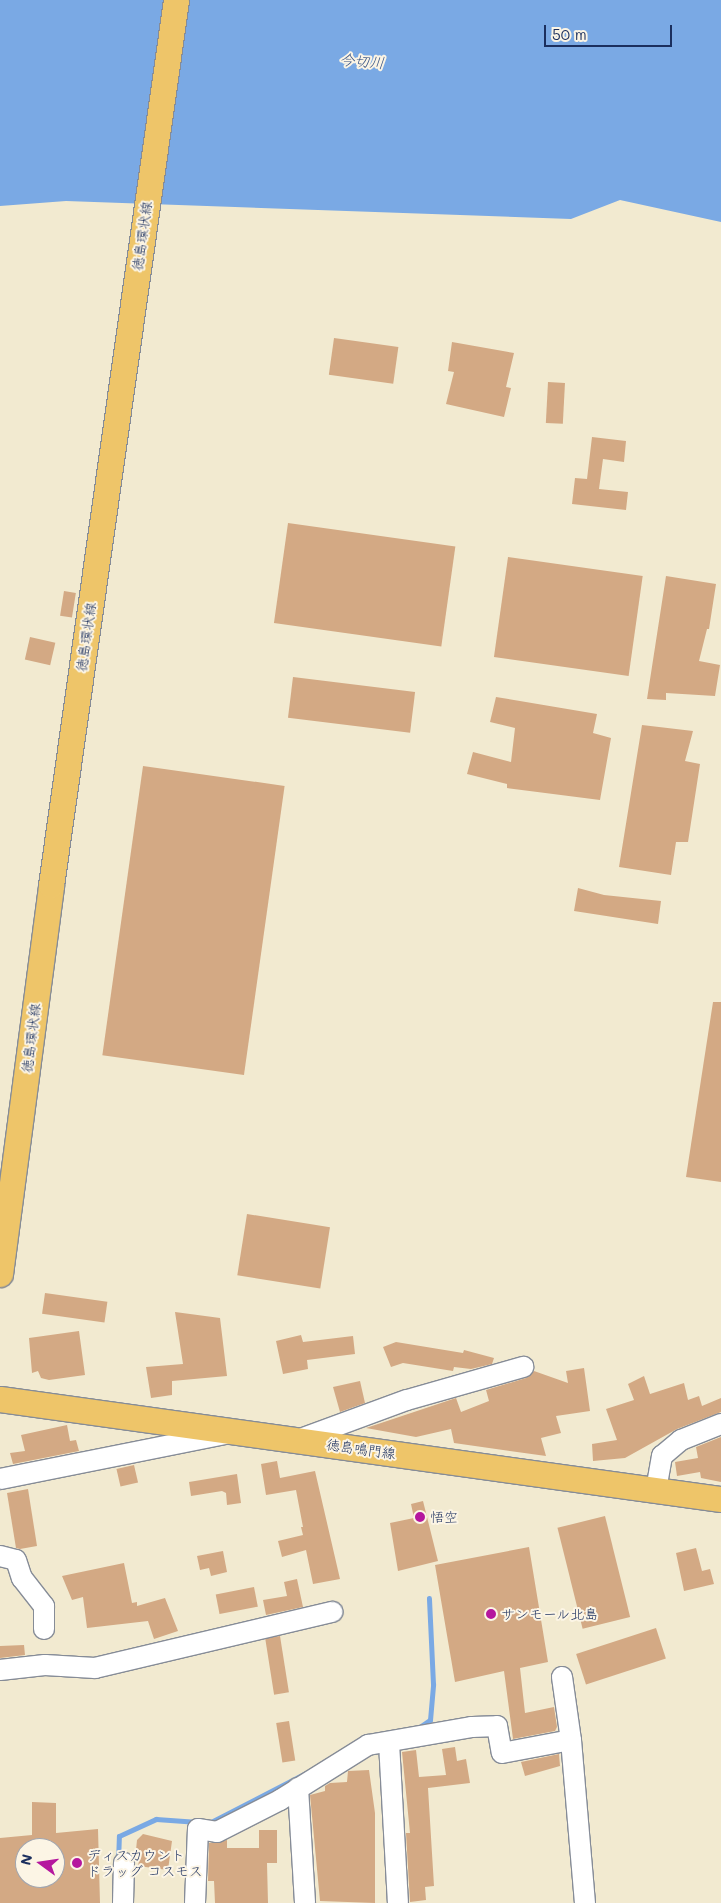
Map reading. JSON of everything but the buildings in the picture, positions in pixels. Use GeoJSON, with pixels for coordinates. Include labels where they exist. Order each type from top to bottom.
{"type":"FeatureCollection","features":[{"type":"Feature","properties":{"kind":"main road","name":"徳島環状線"},"geometry":{"type":"LineString","coordinates":[[0,1274],[176,0]]}},
{"type":"Feature","properties":{"kind":"main road","name":"徳島鳴門線"},"geometry":{"type":"LineString","coordinates":[[0,1399],[721,1499]]}},
{"type":"Feature","properties":{"kind":"street"},"geometry":{"type":"LineString","coordinates":[[298,1440],[407,1400],[522,1367]]}},
{"type":"Feature","properties":{"kind":"street"},"geometry":{"type":"LineString","coordinates":[[656,1490],[662,1456],[681,1440],[721,1424]]}},
{"type":"Feature","properties":{"kind":"street"},"geometry":{"type":"LineString","coordinates":[[0,1479],[237,1432]]}},
{"type":"Feature","properties":{"kind":"street"},"geometry":{"type":"LineString","coordinates":[[0,1556],[16,1560],[22,1578],[44,1606],[44,1629]]}},
{"type":"Feature","properties":{"kind":"street"},"geometry":{"type":"LineString","coordinates":[[0,1670],[45,1665],[96,1668],[332,1612]]}},
{"type":"Feature","properties":{"kind":"street"},"geometry":{"type":"LineString","coordinates":[[562,1677],[571,1740],[585,1903]]}},
{"type":"Feature","properties":{"kind":"street"},"geometry":{"type":"LineString","coordinates":[[195,1903],[198,1829],[217,1832],[298,1788],[368,1745],[389,1743],[420,1727],[497,1726],[502,1753],[571,1740]]}},
{"type":"Feature","properties":{"kind":"street"},"geometry":{"type":"LineString","coordinates":[[389,1743],[398,1903]]}},
{"type":"Feature","properties":{"kind":"street"},"geometry":{"type":"LineString","coordinates":[[298,1788],[305,1903]]}},
{"type":"Feature","properties":{"kind":"street"},"geometry":{"type":"LineString","coordinates":[[122,1903],[124,1863]]}},
{"type":"Feature","properties":{"kind":"water","name":"今切川"},"geometry":{"type":"Polygon","coordinates":[[[0,0],[721,0],[721,222],[620,200],[571,219],[66,201],[0,206],[0,0]]]}},
{"type":"Feature","properties":{"kind":"waterway"},"geometry":{"type":"LineString","coordinates":[[418,1728],[430,1720],[433,1684],[429,1598]]}},
{"type":"Feature","properties":{"kind":"waterway"},"geometry":{"type":"LineString","coordinates":[[209,1823],[306,1773]]}},
{"type":"Feature","properties":{"kind":"waterway"},"geometry":{"type":"LineString","coordinates":[[118,1862],[119,1836],[156,1819],[198,1822]]}},
{"type":"Feature","properties":{"kind":"place","name":"悟空"},"geometry":{"type":"Point","coordinates":[420,1517]}},
{"type":"Feature","properties":{"kind":"place","name":"サンモール北島"},"geometry":{"type":"Point","coordinates":[491,1614]}},
{"type":"Feature","properties":{"kind":"place","name":"ディスカウント ドラッグ コスモス"},"geometry":{"type":"Point","coordinates":[77,1863]}}]}
